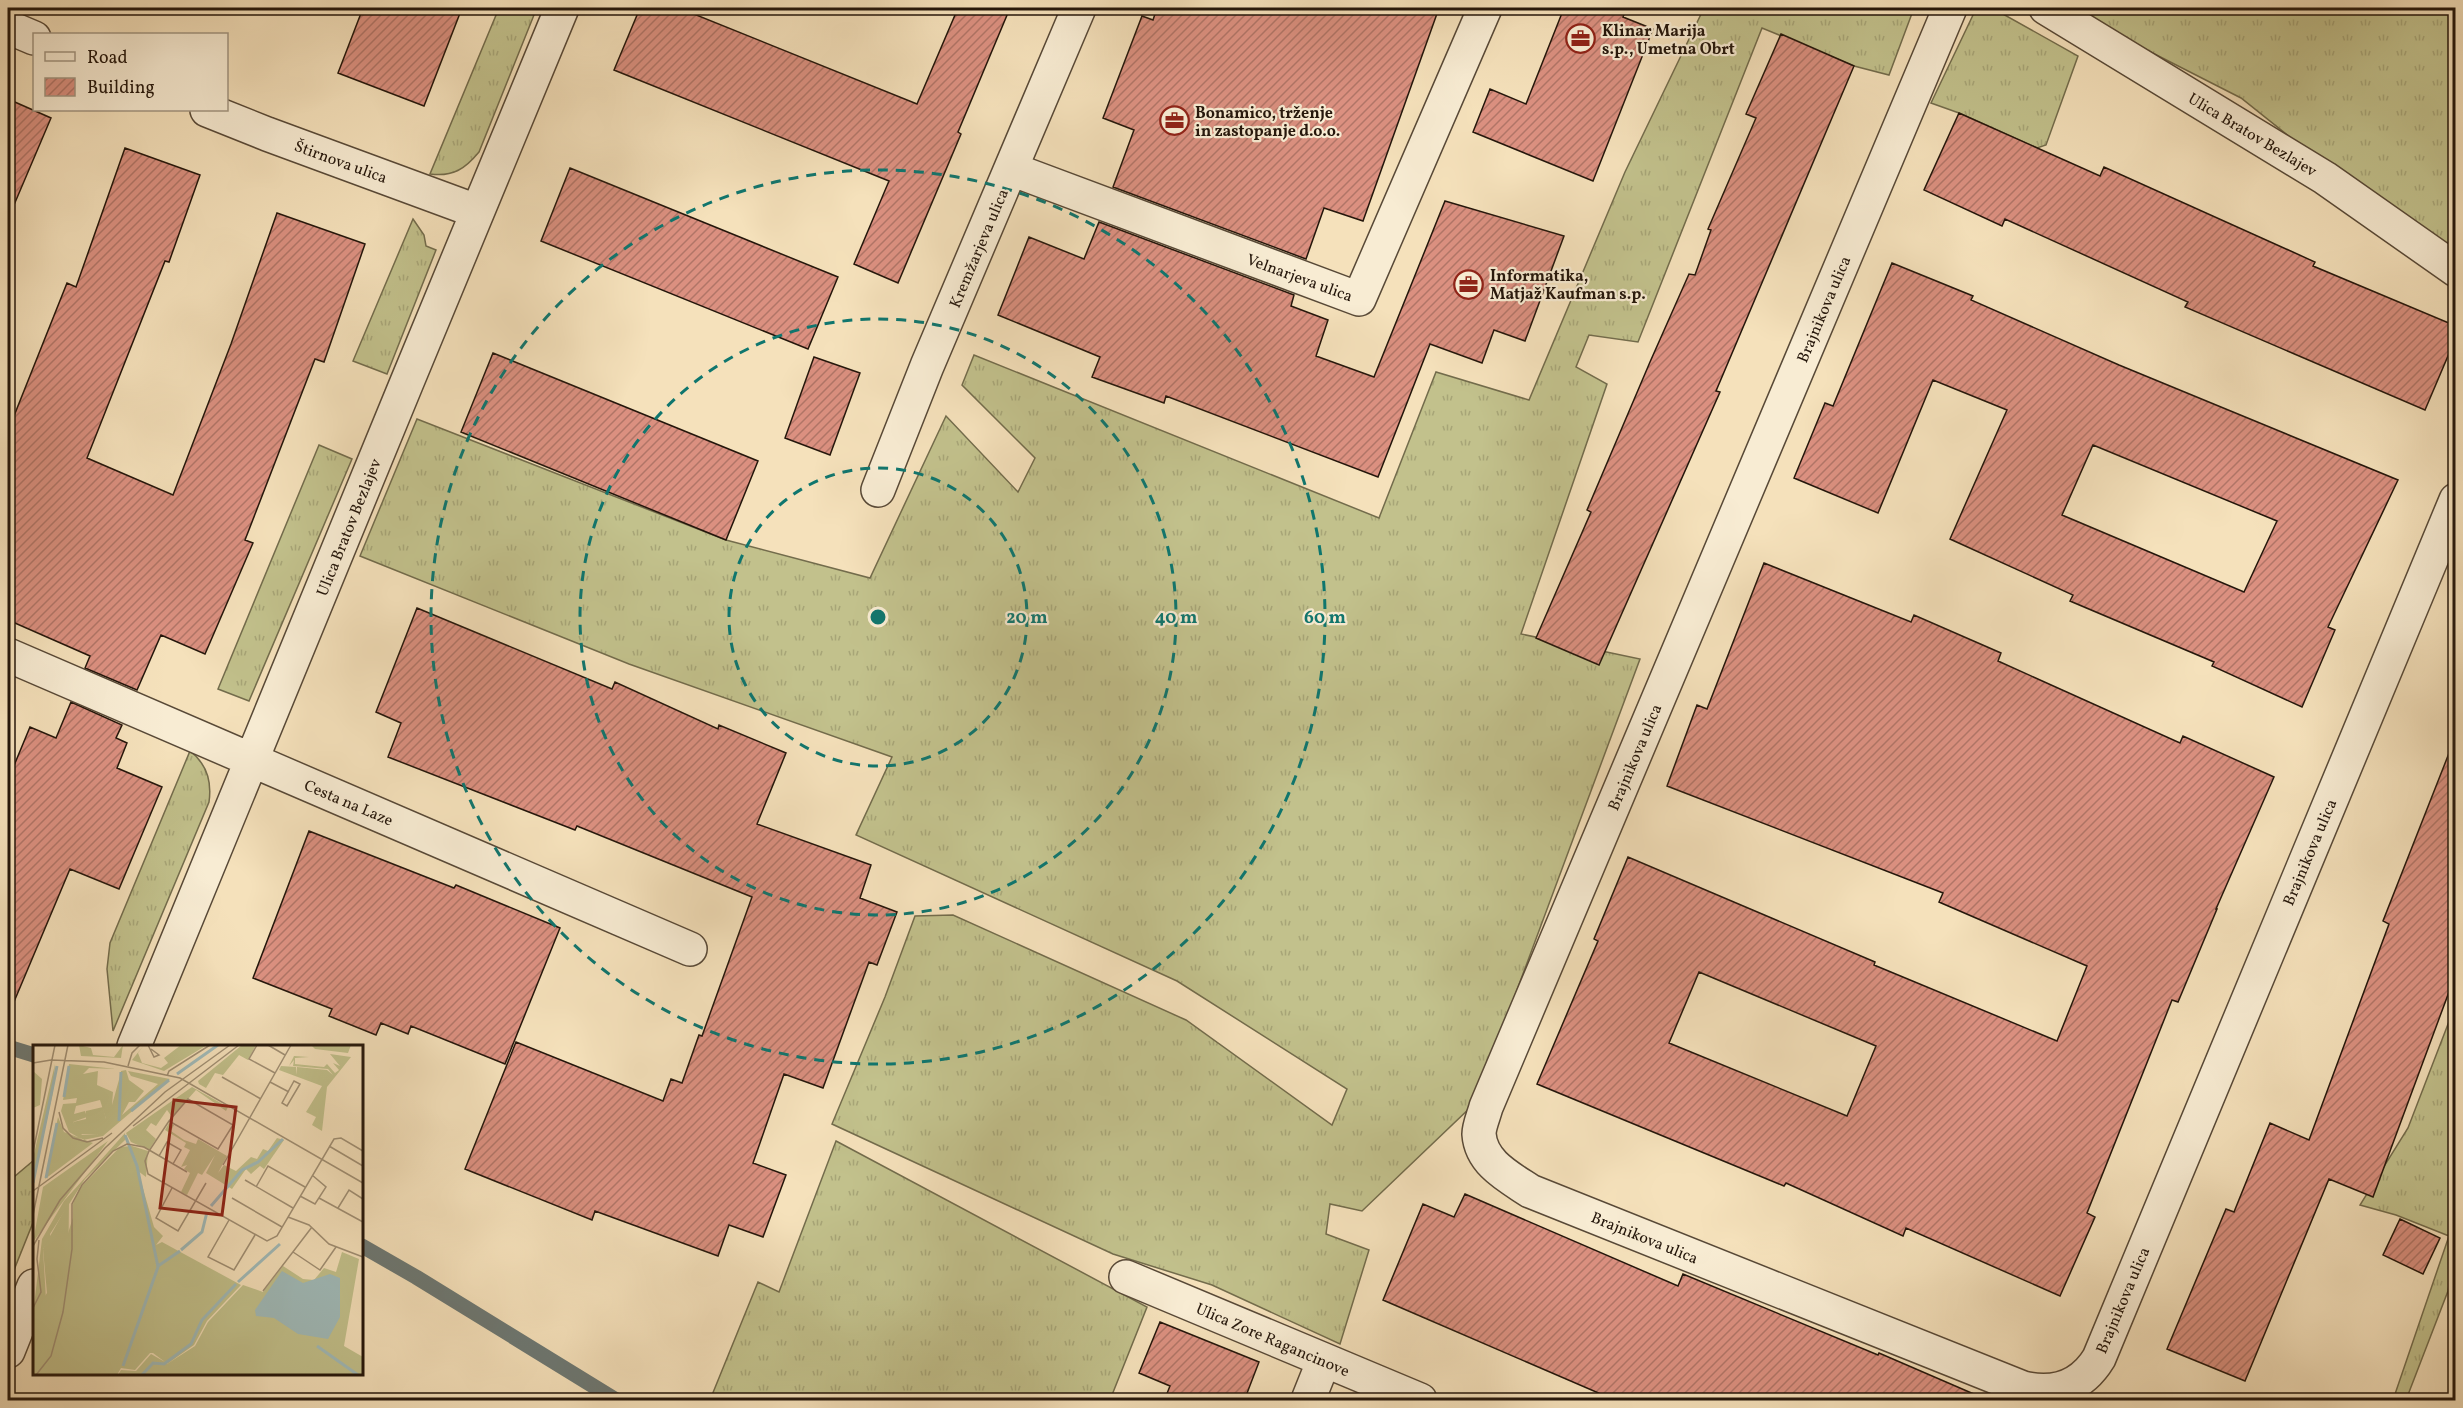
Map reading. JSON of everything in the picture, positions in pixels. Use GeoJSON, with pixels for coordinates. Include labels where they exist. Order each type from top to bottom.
{"type":"FeatureCollection","features":[{"type":"Feature","properties":{"kind":"street","name":"Ulica Bratov Bezlajev"},"geometry":{"type":"LineString","coordinates":[[135,1045],[253,761],[476,211],[562,8]]}},
{"type":"Feature","properties":{"kind":"street","name":"Kremžarjeva ulica"},"geometry":{"type":"LineString","coordinates":[[878,490],[927,366],[1079,8]]}},
{"type":"Feature","properties":{"kind":"street","name":"Velnarjeva ulica"},"geometry":{"type":"LineString","coordinates":[[1011,169],[1359,299],[1485,8]]}},
{"type":"Feature","properties":{"kind":"street","name":"Brajnikova ulica"},"geometry":{"type":"LineString","coordinates":[[1950,8],[1486,1107],[1479,1133],[1484,1149],[1496,1168],[1530,1191],[2023,1388],[2049,1391],[2069,1386],[2090,1373],[2103,1347],[2456,500]]}},
{"type":"Feature","properties":{"kind":"street","name":"Ulica Bratov Bezlajev"},"geometry":{"type":"LineString","coordinates":[[2046,8],[2325,178],[2456,270]]}},
{"type":"Feature","properties":{"kind":"street"},"geometry":{"type":"LineString","coordinates":[[8,27],[33,38]]}},
{"type":"Feature","properties":{"kind":"street","name":"Štirnova ulica"},"geometry":{"type":"LineString","coordinates":[[210,111],[476,211]]}},
{"type":"Feature","properties":{"kind":"street","name":"Cesta na Laze"},"geometry":{"type":"LineString","coordinates":[[8,656],[690,949]]}},
{"type":"Feature","properties":{"kind":"street","name":"Ulica Zore Ragancinove"},"geometry":{"type":"LineString","coordinates":[[1126,1277],[1420,1401]]}},
{"type":"Feature","properties":{"kind":"street"},"geometry":{"type":"LineString","coordinates":[[8,1351],[33,1288]]}},
{"type":"Feature","properties":{"kind":"street"},"geometry":{"type":"LineString","coordinates":[[1308,1401],[1324,1360]]}},
{"type":"Feature","properties":{"kind":"green space"},"geometry":{"type":"Polygon","coordinates":[[[499,8],[518,8],[534,15],[479,152],[469,163],[452,173],[430,174],[499,8]]]}},
{"type":"Feature","properties":{"kind":"green space"},"geometry":{"type":"Polygon","coordinates":[[[1704,8],[1914,8],[1889,75],[1854,66],[1762,28],[1638,342],[1589,335],[1576,367],[1607,384],[1521,634],[1640,659],[1475,1103],[1362,1211],[1330,1204],[1326,1234],[1369,1250],[1340,1344],[1212,1285],[1113,1254],[832,1124],[885,997],[915,916],[953,915],[1186,1020],[1332,1125],[1347,1089],[1177,981],[856,835],[892,757],[629,664],[360,556],[417,419],[726,540],[870,578],[946,416],[1018,492],[1035,458],[962,385],[974,355],[1379,518],[1436,372],[1529,400],[1625,172],[1704,8]]]}},
{"type":"Feature","properties":{"kind":"green space"},"geometry":{"type":"Polygon","coordinates":[[[2072,8],[2455,8],[2455,259],[2384,212],[2241,98],[2070,11],[2072,8]]]}},
{"type":"Feature","properties":{"kind":"green space"},"geometry":{"type":"Polygon","coordinates":[[[1974,13],[2003,14],[2078,56],[2046,145],[2037,148],[1931,103],[1974,13]]]}},
{"type":"Feature","properties":{"kind":"green space"},"geometry":{"type":"Polygon","coordinates":[[[413,219],[424,235],[426,246],[436,250],[387,374],[353,361],[413,219]]]}},
{"type":"Feature","properties":{"kind":"green space"},"geometry":{"type":"Polygon","coordinates":[[[319,445],[352,459],[249,701],[218,689],[319,445]]]}},
{"type":"Feature","properties":{"kind":"green space"},"geometry":{"type":"Polygon","coordinates":[[[190,751],[201,762],[207,774],[210,787],[209,802],[113,1031],[107,969],[110,943],[190,751]]]}},
{"type":"Feature","properties":{"kind":"green space"},"geometry":{"type":"Polygon","coordinates":[[[2455,1006],[2455,1254],[2448,1291],[2406,1400],[2393,1400],[2449,1236],[2396,1215],[2360,1205],[2408,1128],[2455,1006]]]}},
{"type":"Feature","properties":{"kind":"green space"},"geometry":{"type":"Polygon","coordinates":[[[836,1141],[1147,1307],[1110,1400],[710,1400],[758,1282],[779,1292],[836,1141]]]}},
{"type":"Feature","properties":{"kind":"green space"},"geometry":{"type":"Polygon","coordinates":[[[33,1161],[33,1222],[8,1285],[8,1192],[14,1177],[33,1161]]]}},
{"type":"Feature","properties":{"kind":"building"},"geometry":{"type":"Polygon","coordinates":[[[363,8],[462,8],[424,106],[338,73],[363,8]]]}},
{"type":"Feature","properties":{"kind":"building"},"geometry":{"type":"Polygon","coordinates":[[[640,8],[679,8],[917,104],[958,8],[1010,8],[958,132],[961,134],[898,283],[854,264],[889,181],[614,70],[640,8]]]}},
{"type":"Feature","properties":{"kind":"building"},"geometry":{"type":"Polygon","coordinates":[[[1157,8],[1439,8],[1363,221],[1324,208],[1306,259],[1113,187],[1134,130],[1103,118],[1142,16],[1153,20],[1157,8]]]}},
{"type":"Feature","properties":{"kind":"building"},"geometry":{"type":"Polygon","coordinates":[[[1564,8],[1627,8],[1623,17],[1653,29],[1593,181],[1473,132],[1490,89],[1526,104],[1564,8]]]}},
{"type":"Feature","properties":{"kind":"building"},"geometry":{"type":"Polygon","coordinates":[[[1781,34],[1854,66],[1716,391],[1720,392],[1599,665],[1536,638],[1591,512],[1587,510],[1650,362],[1689,274],[1695,275],[1711,230],[1708,229],[1756,118],[1746,114],[1781,34]]]}},
{"type":"Feature","properties":{"kind":"building"},"geometry":{"type":"Polygon","coordinates":[[[8,99],[51,118],[8,219],[8,99]]]}},
{"type":"Feature","properties":{"kind":"building"},"geometry":{"type":"Polygon","coordinates":[[[1959,113],[2100,176],[2104,167],[2315,262],[2313,266],[2456,326],[2456,337],[2425,410],[2185,307],[2188,302],[2005,219],[2002,226],[1924,190],[1959,113]]]}},
{"type":"Feature","properties":{"kind":"building"},"geometry":{"type":"Polygon","coordinates":[[[125,148],[200,175],[169,262],[165,261],[87,458],[173,495],[231,344],[277,213],[365,244],[324,362],[315,359],[245,540],[253,543],[205,654],[161,635],[137,690],[85,668],[90,656],[8,620],[8,431],[67,283],[76,287],[125,148]]]}},
{"type":"Feature","properties":{"kind":"building"},"geometry":{"type":"Polygon","coordinates":[[[570,168],[838,277],[808,349],[541,241],[570,168]]]}},
{"type":"Feature","properties":{"kind":"building"},"geometry":{"type":"Polygon","coordinates":[[[1445,201],[1564,236],[1525,341],[1494,330],[1482,363],[1430,344],[1378,477],[1166,396],[1164,403],[1092,377],[1100,357],[998,315],[1029,237],[1084,259],[1099,222],[1294,295],[1291,306],[1328,320],[1316,356],[1374,377],[1445,201]]]}},
{"type":"Feature","properties":{"kind":"building"},"geometry":{"type":"Polygon","coordinates":[[[1892,263],[1973,296],[1971,300],[2119,365],[2398,480],[2328,627],[2335,630],[2302,707],[2212,666],[2214,662],[2070,601],[2073,595],[1950,539],[2007,410],[1933,380],[1878,513],[1794,478],[1825,403],[1833,406],[1892,263]],[[2093,445],[2062,515],[2244,592],[2277,521],[2093,445]]]}},
{"type":"Feature","properties":{"kind":"building"},"geometry":{"type":"Polygon","coordinates":[[[493,353],[758,461],[726,540],[461,432],[493,353]]]}},
{"type":"Feature","properties":{"kind":"building"},"geometry":{"type":"Polygon","coordinates":[[[814,357],[860,373],[830,455],[785,438],[814,357]]]}},
{"type":"Feature","properties":{"kind":"building"},"geometry":{"type":"Polygon","coordinates":[[[1764,563],[1911,622],[1914,615],[2001,653],[1998,661],[2180,743],[2183,736],[2274,777],[2178,1002],[2172,1000],[2087,1213],[2095,1217],[2060,1296],[1906,1228],[1903,1236],[1786,1183],[1784,1186],[1537,1084],[1598,941],[1594,939],[1628,857],[1875,962],[1874,965],[2057,1041],[2087,966],[1939,902],[1943,893],[1667,786],[1697,705],[1707,709],[1764,563]],[[1699,972],[1669,1043],[1847,1116],[1876,1046],[1699,972]]]}},
{"type":"Feature","properties":{"kind":"building"},"geometry":{"type":"Polygon","coordinates":[[[417,608],[612,689],[615,682],[718,729],[719,725],[786,753],[757,824],[871,865],[860,898],[897,912],[877,965],[869,962],[823,1088],[784,1074],[753,1163],[786,1175],[763,1237],[729,1225],[718,1256],[595,1211],[592,1220],[465,1169],[516,1042],[663,1101],[671,1079],[682,1083],[699,1035],[702,1036],[752,897],[577,826],[575,830],[388,757],[401,723],[376,712],[417,608]]]}},
{"type":"Feature","properties":{"kind":"building"},"geometry":{"type":"Polygon","coordinates":[[[71,702],[122,725],[116,738],[127,743],[117,768],[162,787],[119,889],[70,869],[8,1016],[8,780],[30,727],[56,738],[71,702]]]}},
{"type":"Feature","properties":{"kind":"building"},"geometry":{"type":"Polygon","coordinates":[[[2453,743],[2456,744],[2456,973],[2373,1197],[2329,1179],[2245,1381],[2167,1349],[2226,1209],[2234,1212],[2270,1123],[2309,1140],[2389,924],[2383,921],[2453,743]]]}},
{"type":"Feature","properties":{"kind":"building"},"geometry":{"type":"Polygon","coordinates":[[[309,831],[454,888],[456,885],[560,928],[505,1064],[411,1026],[408,1034],[381,1023],[376,1035],[329,1016],[332,1009],[253,978],[309,831]]]}},
{"type":"Feature","properties":{"kind":"building"},"geometry":{"type":"Polygon","coordinates":[[[1465,1194],[1678,1286],[1683,1274],[1878,1355],[1879,1353],[1990,1401],[1617,1401],[1383,1300],[1423,1204],[1454,1217],[1465,1194]]]}},
{"type":"Feature","properties":{"kind":"building"},"geometry":{"type":"Polygon","coordinates":[[[2400,1219],[2440,1238],[2423,1274],[2383,1255],[2400,1219]]]}},
{"type":"Feature","properties":{"kind":"building"},"geometry":{"type":"Polygon","coordinates":[[[1160,1322],[1259,1362],[1244,1401],[1164,1401],[1170,1386],[1139,1373],[1160,1322]]]}},
{"type":"Feature","properties":{"kind":"waterway"},"geometry":{"type":"LineString","coordinates":[[8,1047],[33,1055]]}},
{"type":"Feature","properties":{"kind":"waterway"},"geometry":{"type":"LineString","coordinates":[[363,1247],[616,1400]]}},
{"type":"Feature","properties":{"kind":"place","name":"Klinar Marija s.p., Umetna Obrt"},"geometry":{"type":"Point","coordinates":[1581,39]}},
{"type":"Feature","properties":{"kind":"place","name":"Bonamico, trženje in zastopanje d.o.o."},"geometry":{"type":"Point","coordinates":[1174,121]}},
{"type":"Feature","properties":{"kind":"place","name":"Informatika, Matjaž Kaufman s.p."},"geometry":{"type":"Point","coordinates":[1469,284]}}]}
